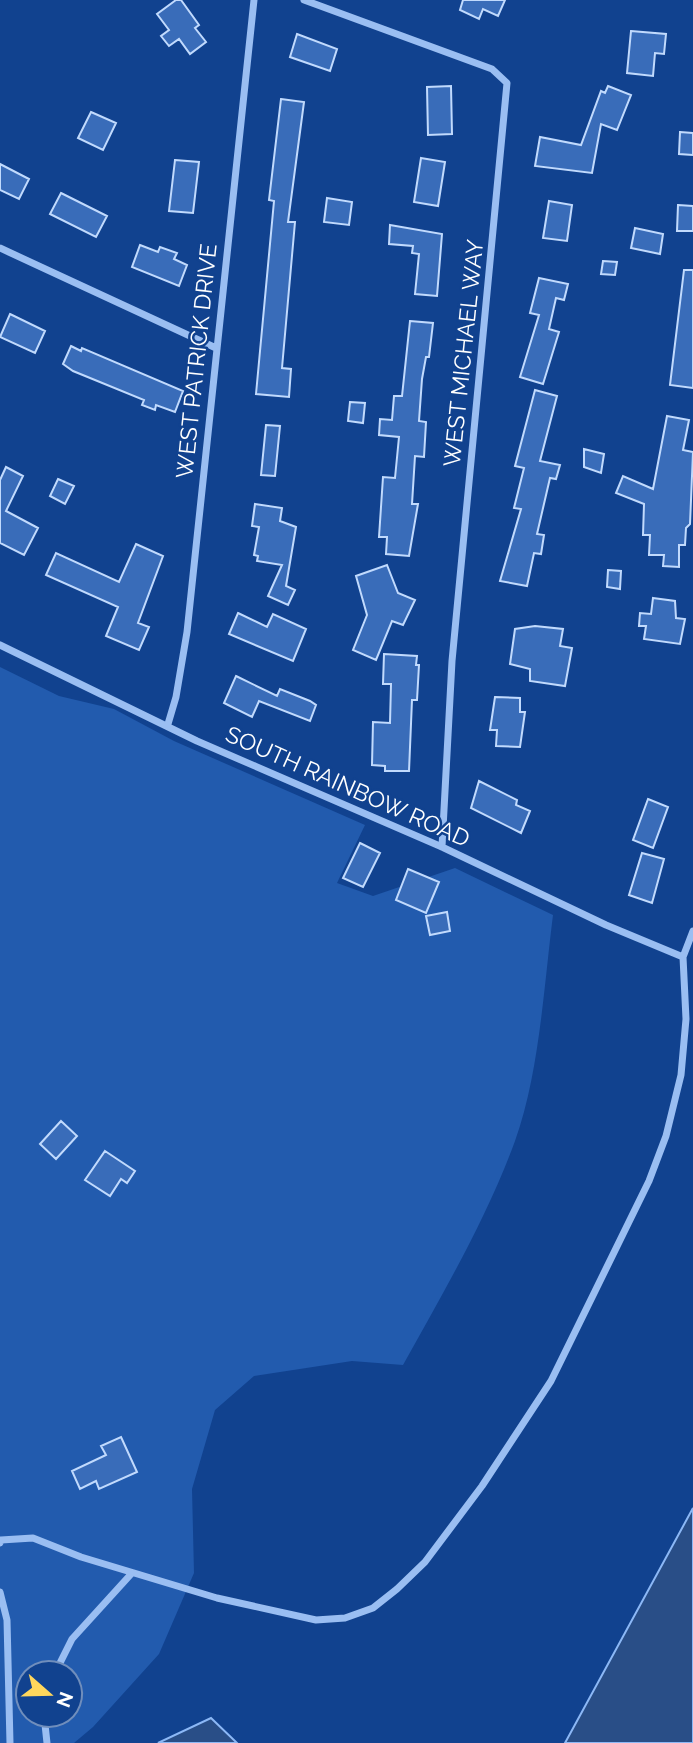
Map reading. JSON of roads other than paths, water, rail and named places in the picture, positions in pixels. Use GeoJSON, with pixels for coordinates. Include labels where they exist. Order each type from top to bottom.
{"type":"FeatureCollection","features":[{"type":"Feature","properties":{"kind":"street","name":"WEST PATRICK DRIVE"},"geometry":{"type":"LineString","coordinates":[[168,724],[176,697],[187,632],[254,0]]}},
{"type":"Feature","properties":{"kind":"street","name":"WEST MICHAEL WAY"},"geometry":{"type":"LineString","coordinates":[[304,0],[492,69],[507,83],[452,662],[442,848]]}},
{"type":"Feature","properties":{"kind":"street"},"geometry":{"type":"LineString","coordinates":[[0,248],[216,348]]}},
{"type":"Feature","properties":{"kind":"street","name":"SOUTH RAINBOW ROAD"},"geometry":{"type":"LineString","coordinates":[[0,645],[168,724],[197,741],[683,957]]}},
{"type":"Feature","properties":{"kind":"street"},"geometry":{"type":"LineString","coordinates":[[0,1543],[1,1540],[33,1538],[131,1573],[217,1598],[316,1620],[345,1618],[373,1608],[425,1562],[482,1486],[551,1381],[649,1181],[666,1136],[681,1075],[686,1019],[683,957],[693,931]]}},
{"type":"Feature","properties":{"kind":"street"},"geometry":{"type":"LineString","coordinates":[[62,1659],[72,1639],[131,1573]]}},
{"type":"Feature","properties":{"kind":"street"},"geometry":{"type":"LineString","coordinates":[[0,1592],[7,1620],[10,1743]]}}]}
